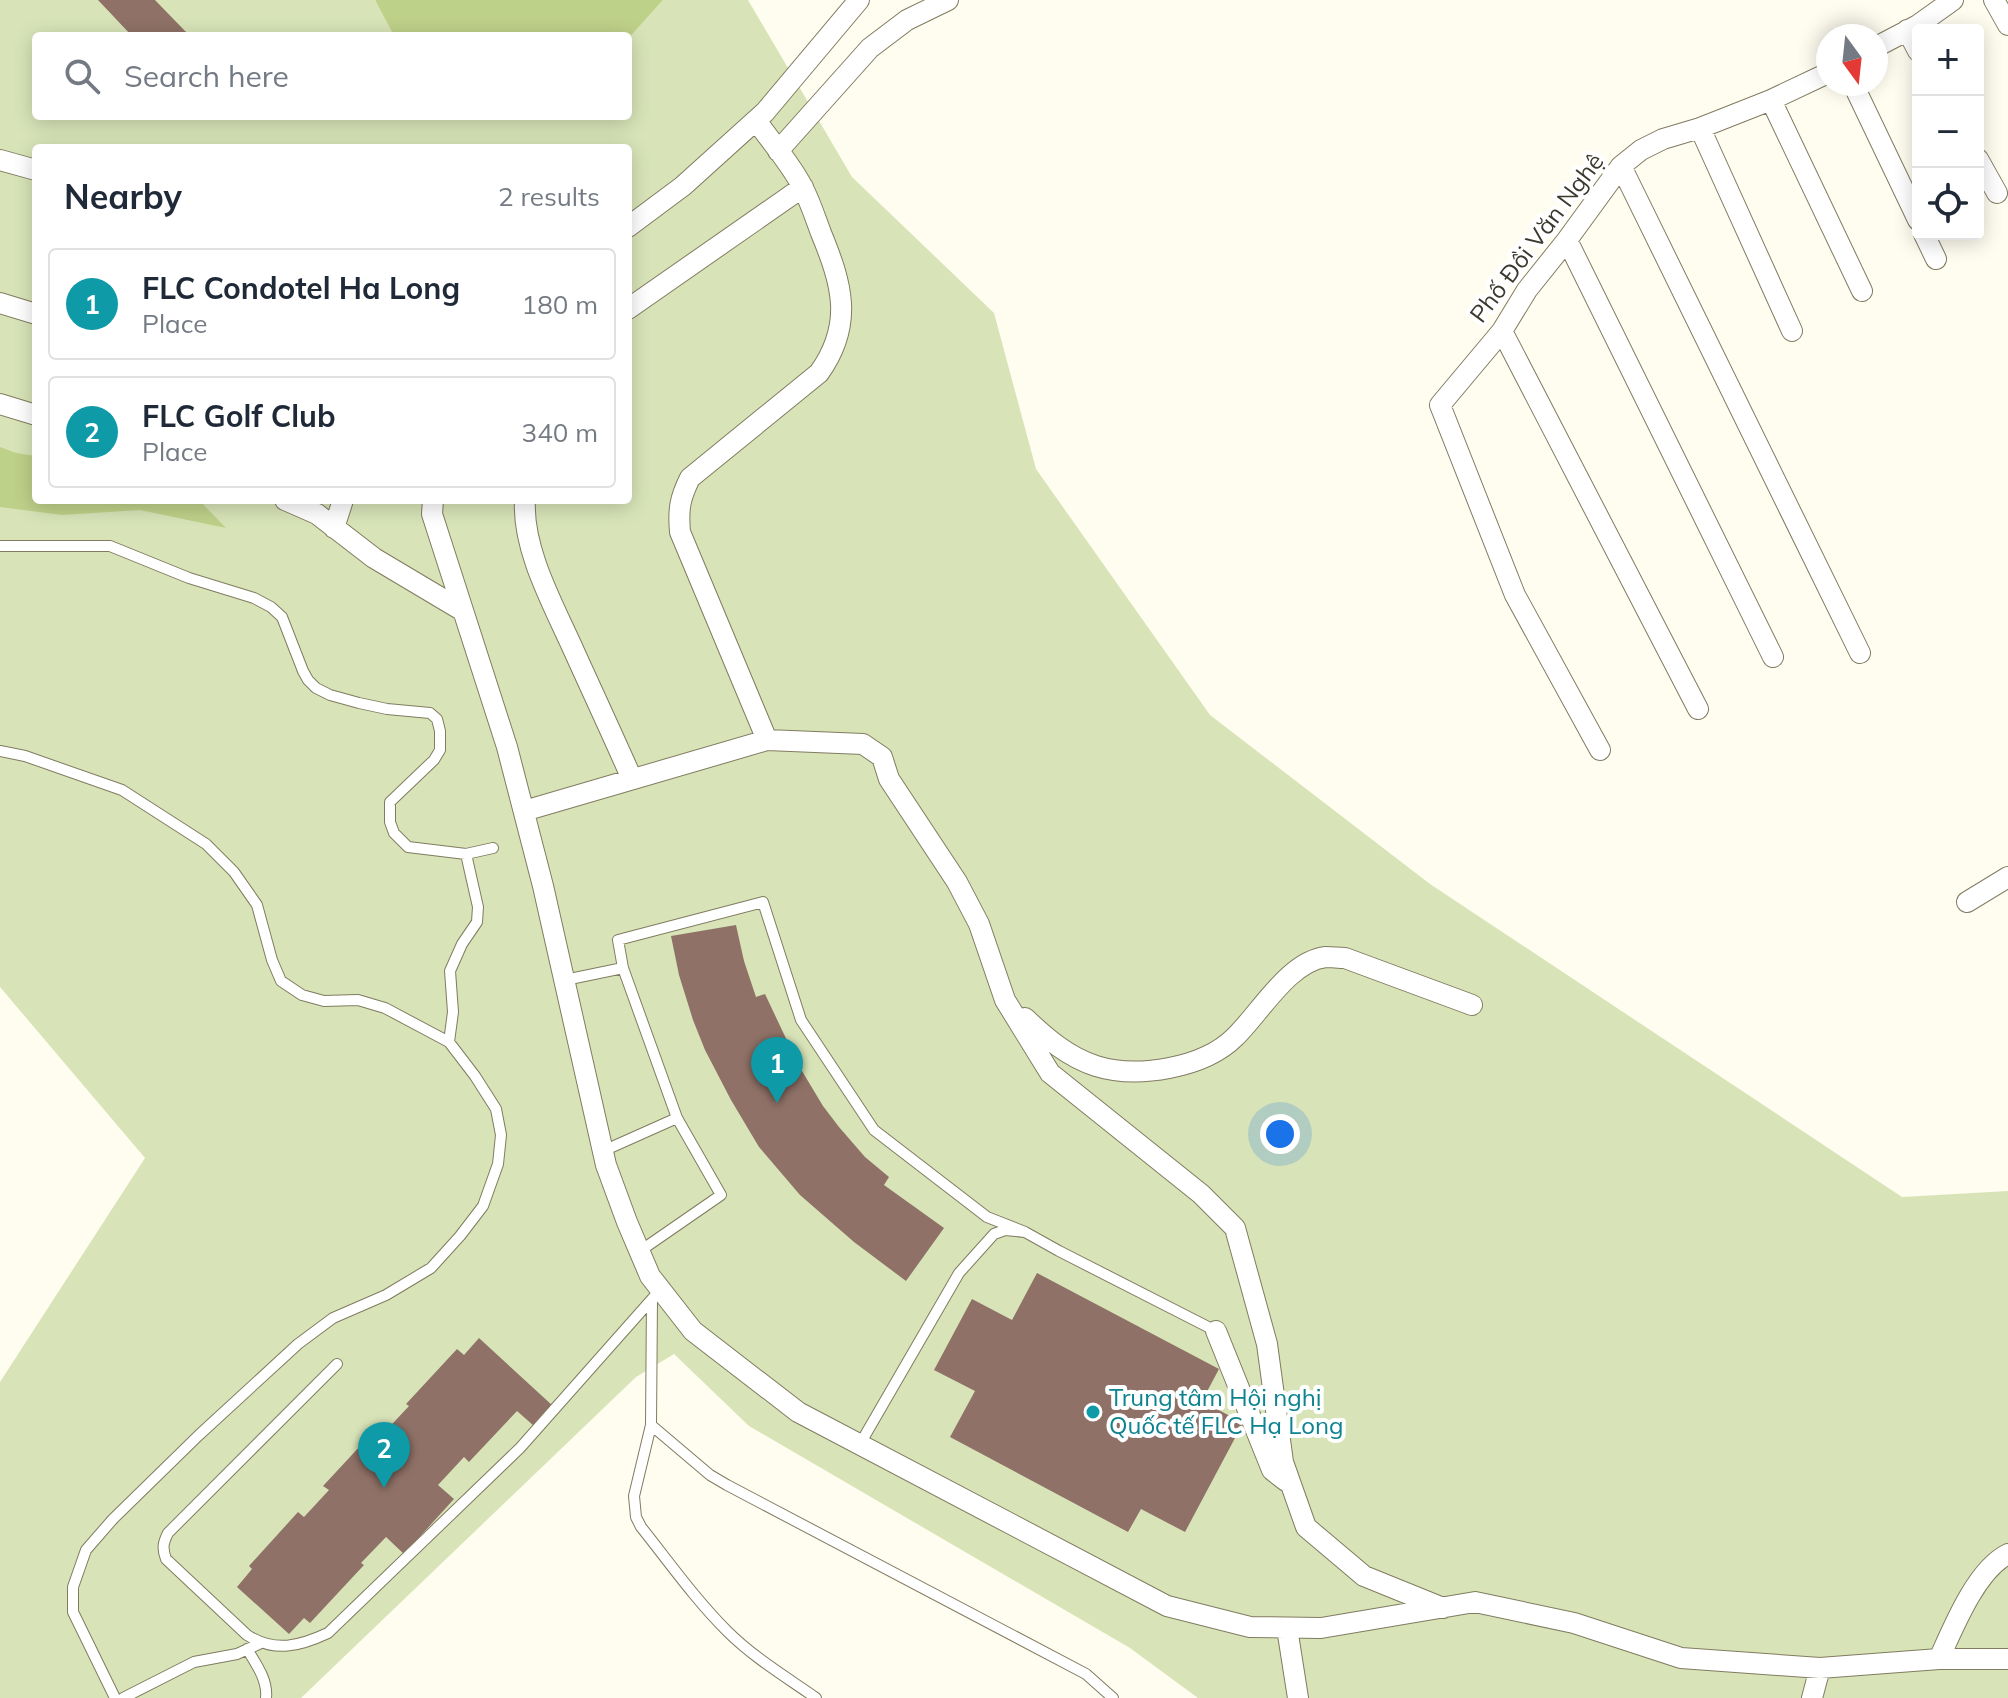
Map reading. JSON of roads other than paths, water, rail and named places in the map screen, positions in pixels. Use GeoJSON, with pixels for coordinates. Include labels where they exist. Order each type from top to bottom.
{"type":"FeatureCollection","features":[{"type":"Feature","properties":{"kind":"street"},"geometry":{"type":"LineString","coordinates":[[632,224],[683,186],[765,112],[859,0]]}},
{"type":"Feature","properties":{"kind":"street"},"geometry":{"type":"LineString","coordinates":[[778,151],[870,48],[907,20],[948,0]]}},
{"type":"Feature","properties":{"kind":"street"},"geometry":{"type":"LineString","coordinates":[[1888,40],[1953,0]]}},
{"type":"Feature","properties":{"kind":"street"},"geometry":{"type":"LineString","coordinates":[[1994,0],[2008,25]]}},
{"type":"Feature","properties":{"kind":"street"},"geometry":{"type":"LineString","coordinates":[[1907,30],[1912,40]]}},
{"type":"Feature","properties":{"kind":"street","name":"Phố Đồi Văn Nghệ"},"geometry":{"type":"LineString","coordinates":[[1600,750],[1515,595],[1440,405],[1502,331],[1527,290],[1621,166],[1641,150],[1663,139],[1700,128],[1816,79]]}},
{"type":"Feature","properties":{"kind":"street"},"geometry":{"type":"LineString","coordinates":[[1859,96],[1912,207]]}},
{"type":"Feature","properties":{"kind":"street"},"geometry":{"type":"LineString","coordinates":[[1771,100],[1862,291]]}},
{"type":"Feature","properties":{"kind":"street"},"geometry":{"type":"LineString","coordinates":[[756,120],[803,187],[831,257],[839,282],[842,308],[839,336],[832,355],[819,373],[690,478],[681,495],[678,513],[680,532],[767,740]]}},
{"type":"Feature","properties":{"kind":"street"},"geometry":{"type":"LineString","coordinates":[[1700,128],[1792,331]]}},
{"type":"Feature","properties":{"kind":"street"},"geometry":{"type":"LineString","coordinates":[[0,160],[32,169]]}},
{"type":"Feature","properties":{"kind":"street"},"geometry":{"type":"LineString","coordinates":[[1621,166],[1860,653]]}},
{"type":"Feature","properties":{"kind":"street"},"geometry":{"type":"LineString","coordinates":[[1983,168],[1997,193]]}},
{"type":"Feature","properties":{"kind":"street"},"geometry":{"type":"LineString","coordinates":[[632,306],[803,187]]}},
{"type":"Feature","properties":{"kind":"street"},"geometry":{"type":"LineString","coordinates":[[1567,240],[1773,657]]}},
{"type":"Feature","properties":{"kind":"street"},"geometry":{"type":"LineString","coordinates":[[1927,240],[1936,259]]}},
{"type":"Feature","properties":{"kind":"street"},"geometry":{"type":"LineString","coordinates":[[0,303],[32,313]]}},
{"type":"Feature","properties":{"kind":"street"},"geometry":{"type":"LineString","coordinates":[[1502,331],[1698,709]]}},
{"type":"Feature","properties":{"kind":"street"},"geometry":{"type":"LineString","coordinates":[[0,404],[32,414]]}},
{"type":"Feature","properties":{"kind":"street"},"geometry":{"type":"LineString","coordinates":[[294,504],[317,514],[374,558],[463,611]]}},
{"type":"Feature","properties":{"kind":"street"},"geometry":{"type":"LineString","coordinates":[[334,528],[342,504]]}},
{"type":"Feature","properties":{"kind":"street"},"geometry":{"type":"LineString","coordinates":[[433,504],[432,514],[507,747],[524,811],[603,1151],[656,1294],[693,1331],[798,1412],[1167,1606],[1250,1627],[1321,1628],[1475,1602],[1574,1623],[1681,1658],[1820,1668],[1939,1659],[2008,1659]]}},
{"type":"Feature","properties":{"kind":"street"},"geometry":{"type":"LineString","coordinates":[[525,504],[530,544],[545,587],[632,779]]}},
{"type":"Feature","properties":{"kind":"street"},"geometry":{"type":"LineString","coordinates":[[524,811],[767,740],[863,744],[882,757],[889,779],[957,882],[979,924],[1005,1000],[1050,1073],[1201,1194],[1235,1228],[1267,1344],[1283,1462],[1306,1527],[1364,1576],[1443,1608]]}},
{"type":"Feature","properties":{"kind":"street"},"geometry":{"type":"LineString","coordinates":[[1967,902],[2008,877]]}},
{"type":"Feature","properties":{"kind":"street"},"geometry":{"type":"LineString","coordinates":[[1005,1000],[1068,1054],[1097,1067],[1134,1071],[1173,1068],[1207,1057],[1233,1039],[1291,975],[1306,964],[1324,957],[1345,958],[1472,1005]]}},
{"type":"Feature","properties":{"kind":"street"},"geometry":{"type":"LineString","coordinates":[[1216,1331],[1272,1470],[1292,1486]]}},
{"type":"Feature","properties":{"kind":"street"},"geometry":{"type":"LineString","coordinates":[[1939,1659],[1953,1627],[1978,1585],[1997,1559],[2008,1554]]}},
{"type":"Feature","properties":{"kind":"street"},"geometry":{"type":"LineString","coordinates":[[1287,1628],[1298,1698]]}},
{"type":"Feature","properties":{"kind":"street"},"geometry":{"type":"LineString","coordinates":[[1812,1698],[1820,1668]]}},
{"type":"Feature","properties":{"kind":"lane"},"geometry":{"type":"LineString","coordinates":[[0,546],[110,546],[271,607],[282,617],[303,671],[316,688],[359,703],[430,713],[437,719],[440,750],[434,760],[390,802],[390,822],[394,833],[408,847],[466,854],[493,848]]}},
{"type":"Feature","properties":{"kind":"lane"},"geometry":{"type":"LineString","coordinates":[[0,751],[38,760],[122,790],[206,844],[234,872],[257,905],[281,981],[302,995],[324,1001],[358,1000],[385,1008],[449,1042],[496,1109],[501,1135],[498,1164],[483,1206],[431,1268],[386,1295],[333,1318],[298,1344],[199,1435],[113,1519],[86,1550],[73,1587],[73,1612],[115,1698]]}},
{"type":"Feature","properties":{"kind":"lane"},"geometry":{"type":"LineString","coordinates":[[449,1042],[453,1012],[450,971],[462,944],[477,922],[478,907],[466,854]]}},
{"type":"Feature","properties":{"kind":"lane"},"geometry":{"type":"LineString","coordinates":[[640,1251],[721,1195],[677,1118],[623,968],[618,940],[763,902],[801,1020],[874,1130],[987,1217],[1025,1232],[1216,1331]]}},
{"type":"Feature","properties":{"kind":"lane"},"geometry":{"type":"LineString","coordinates":[[565,980],[623,968]]}},
{"type":"Feature","properties":{"kind":"lane"},"geometry":{"type":"LineString","coordinates":[[603,1151],[677,1118]]}},
{"type":"Feature","properties":{"kind":"lane"},"geometry":{"type":"LineString","coordinates":[[860,1444],[959,1273],[994,1234],[1005,1230],[1025,1232]]}},
{"type":"Feature","properties":{"kind":"lane"},"geometry":{"type":"LineString","coordinates":[[656,1294],[651,1425],[634,1496],[636,1517],[704,1606],[729,1633],[816,1698]]}},
{"type":"Feature","properties":{"kind":"lane"},"geometry":{"type":"LineString","coordinates":[[337,1364],[168,1533],[163,1543],[166,1559],[247,1635],[261,1643],[283,1646],[306,1643],[328,1633],[520,1448],[656,1294]]}},
{"type":"Feature","properties":{"kind":"lane"},"geometry":{"type":"LineString","coordinates":[[651,1425],[710,1475],[1086,1674],[1113,1698]]}},
{"type":"Feature","properties":{"kind":"lane"},"geometry":{"type":"LineString","coordinates":[[123,1698],[194,1662],[237,1654],[261,1643]]}},
{"type":"Feature","properties":{"kind":"lane"},"geometry":{"type":"LineString","coordinates":[[247,1649],[261,1673],[266,1698]]}},
{"type":"Feature","properties":{"kind":"place","name":"FLC Condotel Ha Long"},"geometry":{"type":"Point","coordinates":[777,1103]}},
{"type":"Feature","properties":{"kind":"place","name":"Trung tâm Hội nghị Quốc tế FLC Hạ Long"},"geometry":{"type":"Point","coordinates":[1093,1412]}},
{"type":"Feature","properties":{"kind":"place","name":"FLC Golf Club"},"geometry":{"type":"Point","coordinates":[384,1488]}}]}
